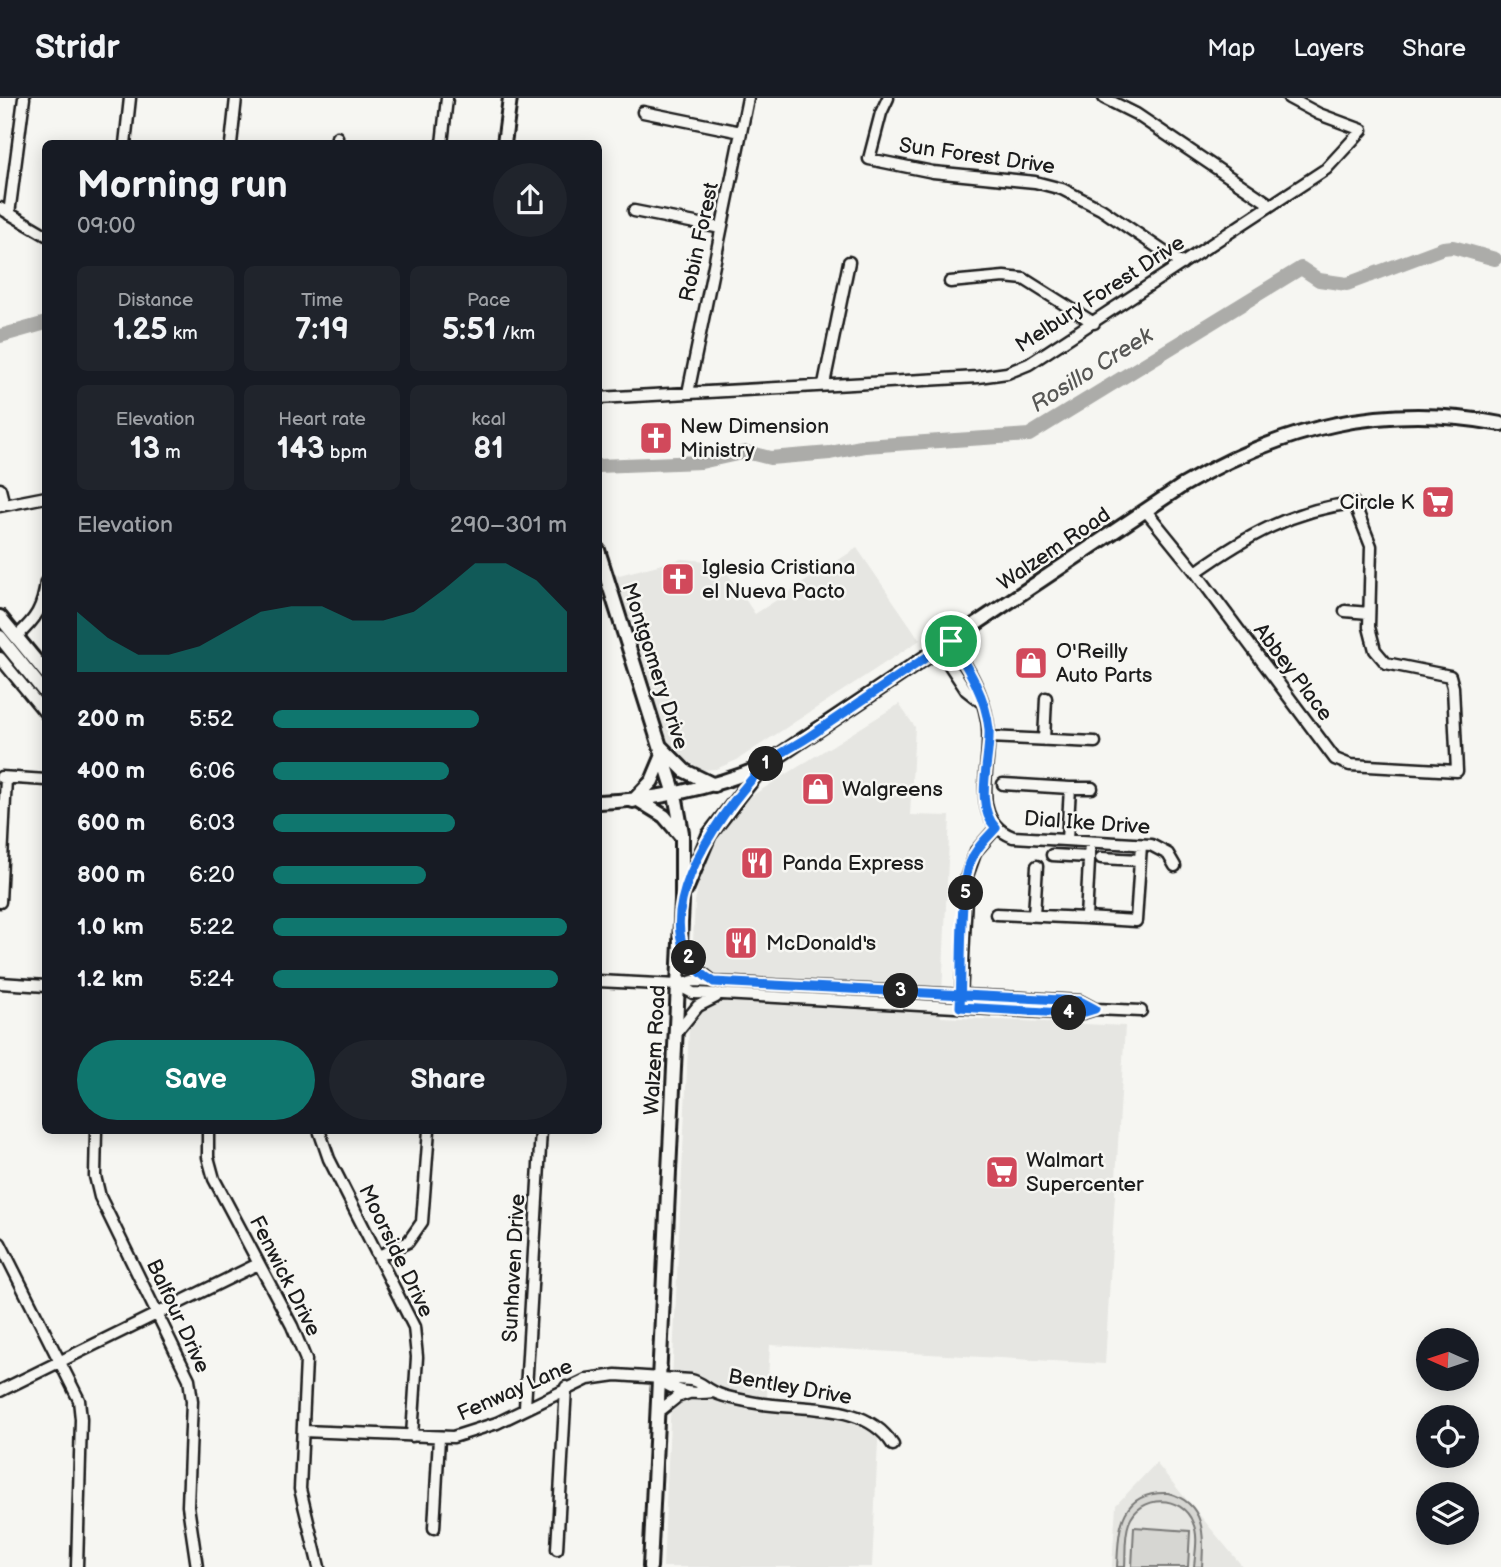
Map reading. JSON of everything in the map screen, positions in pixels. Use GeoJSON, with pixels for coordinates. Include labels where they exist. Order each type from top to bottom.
{"type":"FeatureCollection","features":[{"type":"Feature","properties":{"kind":"main road"},"geometry":{"type":"LineString","coordinates":[[505,140],[510,98]]}},
{"type":"Feature","properties":{"kind":"main road","name":"Walzem Road"},"geometry":{"type":"LineString","coordinates":[[650,1567],[682,901],[682,837],[675,794],[714,785],[762,767],[1146,510],[1219,465],[1295,434],[1365,418],[1419,414],[1501,421]]}},
{"type":"Feature","properties":{"kind":"main road","name":"Montgomery Drive"},"geometry":{"type":"LineString","coordinates":[[602,563],[675,794]]}},
{"type":"Feature","properties":{"kind":"main road"},"geometry":{"type":"LineString","coordinates":[[0,617],[42,668]]}},
{"type":"Feature","properties":{"kind":"main road"},"geometry":{"type":"LineString","coordinates":[[0,637],[42,689]]}},
{"type":"Feature","properties":{"kind":"main road"},"geometry":{"type":"LineString","coordinates":[[636,800],[652,781],[661,750],[685,771],[714,785]]}},
{"type":"Feature","properties":{"kind":"main road"},"geometry":{"type":"LineString","coordinates":[[682,901],[709,835],[762,767]]}},
{"type":"Feature","properties":{"kind":"main road"},"geometry":{"type":"LineString","coordinates":[[602,802],[675,794]]}},
{"type":"Feature","properties":{"kind":"main road"},"geometry":{"type":"LineString","coordinates":[[636,800],[664,816],[682,837]]}},
{"type":"Feature","properties":{"kind":"street"},"geometry":{"type":"LineString","coordinates":[[24,98],[5,211],[42,233]]}},
{"type":"Feature","properties":{"kind":"street"},"geometry":{"type":"LineString","coordinates":[[125,140],[130,98]]}},
{"type":"Feature","properties":{"kind":"street"},"geometry":{"type":"LineString","coordinates":[[231,140],[236,98]]}},
{"type":"Feature","properties":{"kind":"street"},"geometry":{"type":"LineString","coordinates":[[442,140],[447,98]]}},
{"type":"Feature","properties":{"kind":"street","name":"Robin Forest"},"geometry":{"type":"LineString","coordinates":[[688,393],[748,98]]}},
{"type":"Feature","properties":{"kind":"street","name":"Sun Forest Drive"},"geometry":{"type":"LineString","coordinates":[[888,98],[881,113],[869,159],[933,172],[1035,182],[1062,188],[1101,209],[1182,264]]}},
{"type":"Feature","properties":{"kind":"street"},"geometry":{"type":"LineString","coordinates":[[1104,98],[1136,114],[1271,205]]}},
{"type":"Feature","properties":{"kind":"street","name":"Melbury Forest Drive"},"geometry":{"type":"LineString","coordinates":[[603,397],[1007,373],[1044,357],[1326,169],[1362,130],[1319,114],[1289,98]]}},
{"type":"Feature","properties":{"kind":"street"},"geometry":{"type":"LineString","coordinates":[[643,112],[741,132]]}},
{"type":"Feature","properties":{"kind":"street"},"geometry":{"type":"LineString","coordinates":[[634,211],[722,228]]}},
{"type":"Feature","properties":{"kind":"street"},"geometry":{"type":"LineString","coordinates":[[824,384],[849,262]]}},
{"type":"Feature","properties":{"kind":"street"},"geometry":{"type":"LineString","coordinates":[[950,282],[1004,277],[1024,279],[1094,323]]}},
{"type":"Feature","properties":{"kind":"street"},"geometry":{"type":"LineString","coordinates":[[0,489],[2,506],[42,498]]}},
{"type":"Feature","properties":{"kind":"street"},"geometry":{"type":"LineString","coordinates":[[1196,572],[1236,543],[1272,524],[1332,505],[1354,503],[1371,546],[1369,613],[1345,611]]}},
{"type":"Feature","properties":{"kind":"street","name":"Abbey Place"},"geometry":{"type":"LineString","coordinates":[[1146,510],[1196,572],[1335,759],[1350,765],[1457,771],[1453,673],[1386,663],[1375,650],[1369,627],[1369,613]]}},
{"type":"Feature","properties":{"kind":"street"},"geometry":{"type":"LineString","coordinates":[[16,636],[38,617],[42,607]]}},
{"type":"Feature","properties":{"kind":"street","name":"Dial Ike Drive"},"geometry":{"type":"LineString","coordinates":[[951,641],[977,682],[980,701],[986,715],[989,737],[986,810],[996,828],[1013,837],[1159,848],[1175,866]]}},
{"type":"Feature","properties":{"kind":"street","name":"Dial Ike Drive"},"geometry":{"type":"LineString","coordinates":[[939,649],[967,690],[980,701]]}},
{"type":"Feature","properties":{"kind":"street"},"geometry":{"type":"LineString","coordinates":[[0,658],[42,708]]}},
{"type":"Feature","properties":{"kind":"street"},"geometry":{"type":"LineString","coordinates":[[1044,740],[1046,698]]}},
{"type":"Feature","properties":{"kind":"street"},"geometry":{"type":"LineString","coordinates":[[989,737],[1095,742]]}},
{"type":"Feature","properties":{"kind":"street"},"geometry":{"type":"LineString","coordinates":[[0,902],[3,778],[42,780]]}},
{"type":"Feature","properties":{"kind":"street"},"geometry":{"type":"LineString","coordinates":[[1003,784],[1093,789]]}},
{"type":"Feature","properties":{"kind":"street"},"geometry":{"type":"LineString","coordinates":[[1067,840],[1070,788]]}},
{"type":"Feature","properties":{"kind":"street"},"geometry":{"type":"LineString","coordinates":[[960,1007],[967,876],[976,851],[996,828]]}},
{"type":"Feature","properties":{"kind":"street"},"geometry":{"type":"LineString","coordinates":[[1086,918],[1090,842]]}},
{"type":"Feature","properties":{"kind":"street"},"geometry":{"type":"LineString","coordinates":[[996,914],[1136,921],[1141,845]]}},
{"type":"Feature","properties":{"kind":"street"},"geometry":{"type":"LineString","coordinates":[[1052,855],[1089,857]]}},
{"type":"Feature","properties":{"kind":"street"},"geometry":{"type":"LineString","coordinates":[[1101,858],[1140,860]]}},
{"type":"Feature","properties":{"kind":"street"},"geometry":{"type":"LineString","coordinates":[[1034,915],[1037,866]]}},
{"type":"Feature","properties":{"kind":"street"},"geometry":{"type":"LineString","coordinates":[[680,944],[696,969],[714,982]]}},
{"type":"Feature","properties":{"kind":"street"},"geometry":{"type":"LineString","coordinates":[[602,981],[678,985],[693,981],[1080,1001],[1095,1009]]}},
{"type":"Feature","properties":{"kind":"street"},"geometry":{"type":"LineString","coordinates":[[0,983],[42,986]]}},
{"type":"Feature","properties":{"kind":"street"},"geometry":{"type":"LineString","coordinates":[[678,985],[692,993],[1079,1014],[1095,1009],[1141,1011]]}},
{"type":"Feature","properties":{"kind":"street"},"geometry":{"type":"LineString","coordinates":[[676,1033],[698,1006],[722,994]]}},
{"type":"Feature","properties":{"kind":"street"},"geometry":{"type":"LineString","coordinates":[[1079,1014],[1080,1001]]}},
{"type":"Feature","properties":{"kind":"street","name":"Balfour Drive"},"geometry":{"type":"LineString","coordinates":[[96,1134],[95,1176],[100,1197],[156,1313],[179,1354],[191,1387],[188,1506],[197,1567]]}},
{"type":"Feature","properties":{"kind":"street","name":"Fenwick Drive"},"geometry":{"type":"LineString","coordinates":[[208,1134],[208,1157],[214,1179],[292,1326],[306,1360],[300,1489],[319,1567]]}},
{"type":"Feature","properties":{"kind":"street","name":"Moorside Drive"},"geometry":{"type":"LineString","coordinates":[[320,1134],[329,1159],[411,1318],[416,1337],[412,1436]]}},
{"type":"Feature","properties":{"kind":"street"},"geometry":{"type":"LineString","coordinates":[[379,1256],[408,1242],[422,1222],[429,1134]]}},
{"type":"Feature","properties":{"kind":"street","name":"Sunhaven Drive"},"geometry":{"type":"LineString","coordinates":[[526,1407],[541,1134]]}},
{"type":"Feature","properties":{"kind":"street"},"geometry":{"type":"LineString","coordinates":[[0,1243],[76,1389],[81,1419],[77,1567]]}},
{"type":"Feature","properties":{"kind":"street"},"geometry":{"type":"LineString","coordinates":[[0,1391],[258,1264]]}},
{"type":"Feature","properties":{"kind":"street","name":"Fenway Lane"},"geometry":{"type":"LineString","coordinates":[[303,1430],[439,1438],[475,1432],[566,1387],[607,1376],[659,1379]]}},
{"type":"Feature","properties":{"kind":"street","name":"Bentley Drive"},"geometry":{"type":"LineString","coordinates":[[659,1379],[671,1377],[699,1381],[713,1392]]}},
{"type":"Feature","properties":{"kind":"street","name":"Bentley Drive"},"geometry":{"type":"LineString","coordinates":[[659,1379],[670,1389],[691,1393]]}},
{"type":"Feature","properties":{"kind":"street"},"geometry":{"type":"LineString","coordinates":[[557,1549],[566,1387]]}},
{"type":"Feature","properties":{"kind":"street","name":"Bentley Drive"},"geometry":{"type":"LineString","coordinates":[[657,1413],[677,1397],[713,1392],[760,1405],[843,1413],[881,1431],[893,1445]]}},
{"type":"Feature","properties":{"kind":"street"},"geometry":{"type":"LineString","coordinates":[[434,1528],[439,1438]]}},
{"type":"Feature","properties":{"kind":"shaded area"},"geometry":{"type":"Polygon","coordinates":[[[857,548],[920,640],[737,760],[716,769],[702,770],[671,750],[615,576],[682,559],[720,562],[755,614],[857,548]]]}},
{"type":"Feature","properties":{"kind":"shaded area"},"geometry":{"type":"Polygon","coordinates":[[[899,704],[915,727],[910,815],[950,816],[941,1017],[1125,1026],[1105,1364],[770,1345],[767,1398],[828,1402],[879,1421],[872,1567],[663,1567],[695,901],[704,857],[723,824],[753,795],[899,704]]]}},
{"type":"Feature","properties":{"kind":"shaded area"},"geometry":{"type":"Polygon","coordinates":[[[1156,1463],[1243,1567],[1112,1567],[1116,1505],[1156,1463]]]}},
{"type":"Feature","properties":{"kind":"shaded area"},"geometry":{"type":"Polygon","coordinates":[[[1168,1493],[1190,1504],[1196,1512],[1202,1532],[1202,1567],[1194,1567],[1196,1533],[1188,1513],[1171,1503],[1161,1501],[1142,1507],[1134,1513],[1126,1533],[1125,1567],[1117,1567],[1121,1527],[1130,1506],[1152,1494],[1168,1493]]]}},
{"type":"Feature","properties":{"kind":"shaded area"},"geometry":{"type":"Polygon","coordinates":[[[1134,1527],[1190,1531],[1188,1567],[1132,1567],[1134,1527]]]}},
{"type":"Feature","properties":{"kind":"waterway","name":"Rosillo Creek"},"geometry":{"type":"LineString","coordinates":[[602,466],[701,462],[746,452],[770,458],[830,453],[865,446],[1029,435],[1301,268],[1319,280],[1347,284],[1443,248],[1453,247],[1495,259]]}},
{"type":"Feature","properties":{"kind":"waterway","name":"Rosillo Creek"},"geometry":{"type":"LineString","coordinates":[[0,336],[42,324]]}},
{"type":"Feature","properties":{"kind":"place","name":"New Dimension Ministry"},"geometry":{"type":"Point","coordinates":[656,438]}},
{"type":"Feature","properties":{"kind":"place","name":"Circle K"},"geometry":{"type":"Point","coordinates":[1438,502]}},
{"type":"Feature","properties":{"kind":"place","name":"Iglesia Cristiana el Nueva Pacto"},"geometry":{"type":"Point","coordinates":[678,579]}},
{"type":"Feature","properties":{"kind":"place","name":"O'Reilly Auto Parts"},"geometry":{"type":"Point","coordinates":[1031,663]}},
{"type":"Feature","properties":{"kind":"place","name":"Walgreens"},"geometry":{"type":"Point","coordinates":[818,789]}},
{"type":"Feature","properties":{"kind":"place","name":"Panda Express"},"geometry":{"type":"Point","coordinates":[757,863]}},
{"type":"Feature","properties":{"kind":"place","name":"McDonald's"},"geometry":{"type":"Point","coordinates":[741,943]}},
{"type":"Feature","properties":{"kind":"place","name":"Walmart Supercenter"},"geometry":{"type":"Point","coordinates":[1002,1172]}},
{"type":"Feature","properties":{"kind":"route"},"geometry":{"type":"LineString","coordinates":[[951,641],[762,767],[745,791],[722,815],[699,854],[682,901],[680,944],[703,976],[714,982],[841,988],[961,995],[1080,1001],[1095,1009],[1079,1014],[960,1007],[961,995],[967,876],[976,851],[996,828],[986,810],[989,730],[986,715],[980,701],[977,682],[951,641]]}}]}
